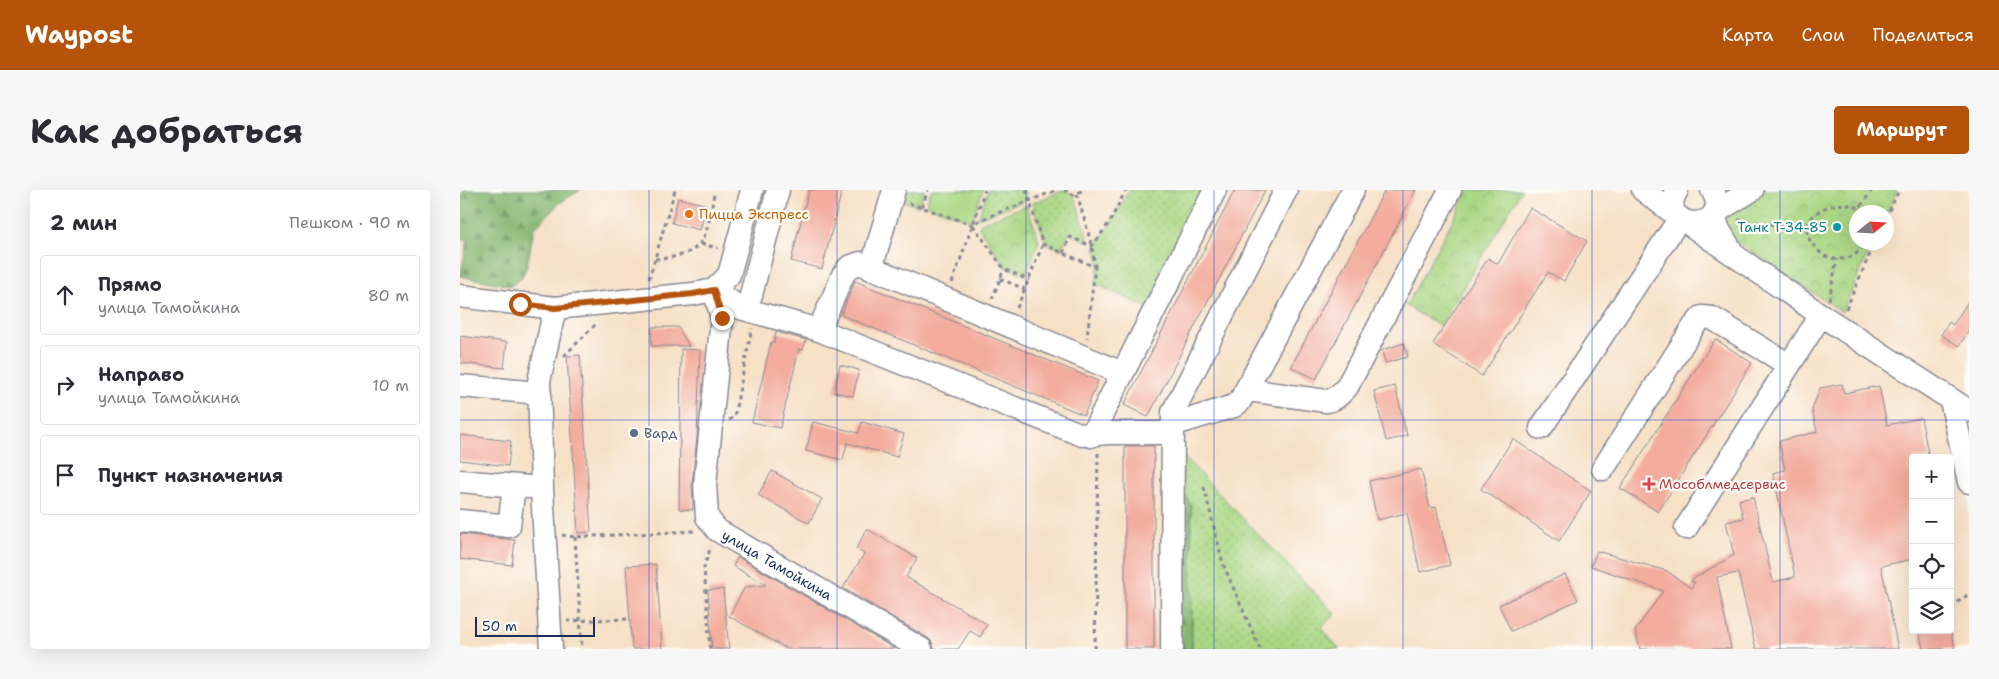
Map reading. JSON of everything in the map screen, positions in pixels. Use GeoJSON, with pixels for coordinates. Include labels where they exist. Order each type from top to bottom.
{"type":"FeatureCollection","features":[{"type":"Feature","properties":{"kind":"street"},"geometry":{"type":"LineString","coordinates":[[460,296],[555,308],[704,292],[729,275],[752,190]]}},
{"type":"Feature","properties":{"kind":"street"},"geometry":{"type":"LineString","coordinates":[[753,304],[778,190]]}},
{"type":"Feature","properties":{"kind":"street"},"geometry":{"type":"LineString","coordinates":[[1094,435],[1122,373],[1214,190]]}},
{"type":"Feature","properties":{"kind":"street"},"geometry":{"type":"LineString","coordinates":[[1172,649],[1172,429],[1174,407],[1286,190]]}},
{"type":"Feature","properties":{"kind":"street"},"geometry":{"type":"LineString","coordinates":[[704,292],[740,308],[753,304],[1082,436],[1172,429],[1234,406],[1240,401],[1248,390],[1353,190]]}},
{"type":"Feature","properties":{"kind":"street"},"geometry":{"type":"LineString","coordinates":[[1248,390],[1326,401],[1332,400],[1339,395],[1347,387],[1450,190]]}},
{"type":"Feature","properties":{"kind":"street"},"geometry":{"type":"LineString","coordinates":[[1642,190],[1829,320],[1960,405],[1969,482]]}},
{"type":"Feature","properties":{"kind":"street"},"geometry":{"type":"LineString","coordinates":[[1677,190],[1673,203],[1676,213],[1683,220],[1700,223],[1752,190]]}},
{"type":"Feature","properties":{"kind":"street"},"geometry":{"type":"LineString","coordinates":[[1712,190],[1716,202],[1714,213],[1718,228],[1736,257]]}},
{"type":"Feature","properties":{"kind":"street"},"geometry":{"type":"LineString","coordinates":[[871,269],[893,194]]}},
{"type":"Feature","properties":{"kind":"street"},"geometry":{"type":"LineString","coordinates":[[1541,428],[1683,220]]}},
{"type":"Feature","properties":{"kind":"street"},"geometry":{"type":"LineString","coordinates":[[819,330],[843,275],[849,267],[860,263],[1122,373]]}},
{"type":"Feature","properties":{"kind":"street","name":"улица Тамойкина"},"geometry":{"type":"LineString","coordinates":[[704,292],[722,318],[705,484],[707,517],[717,530],[921,649]]}},
{"type":"Feature","properties":{"kind":"street"},"geometry":{"type":"LineString","coordinates":[[552,649],[542,489],[539,381],[555,308]]}},
{"type":"Feature","properties":{"kind":"street"},"geometry":{"type":"LineString","coordinates":[[1603,470],[1694,326],[1702,317],[1712,318],[1789,365]]}},
{"type":"Feature","properties":{"kind":"street"},"geometry":{"type":"LineString","coordinates":[[1686,528],[1789,365],[1829,320]]}},
{"type":"Feature","properties":{"kind":"street"},"geometry":{"type":"LineString","coordinates":[[460,386],[540,393]]}},
{"type":"Feature","properties":{"kind":"street"},"geometry":{"type":"LineString","coordinates":[[460,481],[542,489]]}},
{"type":"Feature","properties":{"kind":"street"},"geometry":{"type":"LineString","coordinates":[[460,521],[509,526],[514,486]]}},
{"type":"Feature","properties":{"kind":"path"},"geometry":{"type":"LineString","coordinates":[[648,285],[675,190]]}},
{"type":"Feature","properties":{"kind":"path"},"geometry":{"type":"LineString","coordinates":[[922,207],[928,190]]}},
{"type":"Feature","properties":{"kind":"path"},"geometry":{"type":"LineString","coordinates":[[946,300],[985,190]]}},
{"type":"Feature","properties":{"kind":"path"},"geometry":{"type":"LineString","coordinates":[[1010,327],[1044,244],[1026,190]]}},
{"type":"Feature","properties":{"kind":"path"},"geometry":{"type":"LineString","coordinates":[[973,225],[980,220],[1058,190]]}},
{"type":"Feature","properties":{"kind":"path"},"geometry":{"type":"LineString","coordinates":[[1064,190],[1071,194],[1077,194],[1083,190]]}},
{"type":"Feature","properties":{"kind":"path"},"geometry":{"type":"LineString","coordinates":[[1092,246],[1109,222],[1126,190]]}},
{"type":"Feature","properties":{"kind":"path"},"geometry":{"type":"LineString","coordinates":[[1862,205],[1872,190]]}},
{"type":"Feature","properties":{"kind":"path"},"geometry":{"type":"LineString","coordinates":[[1892,205],[1899,190]]}},
{"type":"Feature","properties":{"kind":"path"},"geometry":{"type":"LineString","coordinates":[[655,259],[691,252],[701,244],[707,233],[714,194]]}},
{"type":"Feature","properties":{"kind":"path"},"geometry":{"type":"LineString","coordinates":[[893,194],[922,207],[973,225],[1004,269],[1029,280]]}},
{"type":"Feature","properties":{"kind":"path"},"geometry":{"type":"LineString","coordinates":[[1077,194],[1092,246],[1094,267],[1085,358]]}},
{"type":"Feature","properties":{"kind":"path"},"geometry":{"type":"LineString","coordinates":[[1855,202],[1860,205]]}},
{"type":"Feature","properties":{"kind":"path"},"geometry":{"type":"LineString","coordinates":[[1816,206],[1809,218],[1808,229],[1810,239],[1818,251],[1823,255],[1837,259],[1851,256],[1860,250]]}},
{"type":"Feature","properties":{"kind":"path"},"geometry":{"type":"LineString","coordinates":[[1714,213],[1726,219],[1808,229]]}},
{"type":"Feature","properties":{"kind":"path"},"geometry":{"type":"LineString","coordinates":[[1063,253],[1070,237],[1092,246]]}},
{"type":"Feature","properties":{"kind":"path"},"geometry":{"type":"LineString","coordinates":[[701,244],[727,250]]}},
{"type":"Feature","properties":{"kind":"path"},"geometry":{"type":"LineString","coordinates":[[1044,244],[1094,267]]}},
{"type":"Feature","properties":{"kind":"path"},"geometry":{"type":"LineString","coordinates":[[1837,259],[1829,303],[1829,320],[1843,315],[1872,250]]}},
{"type":"Feature","properties":{"kind":"path"},"geometry":{"type":"LineString","coordinates":[[985,316],[1004,269]]}},
{"type":"Feature","properties":{"kind":"path"},"geometry":{"type":"LineString","coordinates":[[1000,279],[1025,289]]}},
{"type":"Feature","properties":{"kind":"path"},"geometry":{"type":"LineString","coordinates":[[710,434],[734,417],[753,304]]}},
{"type":"Feature","properties":{"kind":"path"},"geometry":{"type":"LineString","coordinates":[[561,359],[599,321]]}},
{"type":"Feature","properties":{"kind":"path"},"geometry":{"type":"LineString","coordinates":[[1094,435],[1095,649]]}},
{"type":"Feature","properties":{"kind":"path"},"geometry":{"type":"LineString","coordinates":[[1204,487],[1223,564],[1260,649]]}},
{"type":"Feature","properties":{"kind":"path"},"geometry":{"type":"LineString","coordinates":[[582,649],[575,537],[717,530],[704,567],[710,649]]}},
{"type":"Feature","properties":{"kind":"path"},"geometry":{"type":"LineString","coordinates":[[1954,605],[1969,594]]}},
{"type":"Feature","properties":{"kind":"path"},"geometry":{"type":"LineString","coordinates":[[549,622],[630,619]]}},
{"type":"Feature","properties":{"kind":"green space"},"geometry":{"type":"Polygon","coordinates":[[[460,190],[581,190],[561,202],[534,229],[527,266],[522,277],[511,286],[460,276],[468,240],[460,238],[460,190]]]}},
{"type":"Feature","properties":{"kind":"green space"},"geometry":{"type":"Polygon","coordinates":[[[899,190],[925,190],[918,206],[897,199],[899,190]]]}},
{"type":"Feature","properties":{"kind":"green space"},"geometry":{"type":"Polygon","coordinates":[[[931,190],[983,190],[972,221],[926,205],[931,190]]]}},
{"type":"Feature","properties":{"kind":"green space"},"geometry":{"type":"Polygon","coordinates":[[[988,190],[1024,190],[1027,200],[978,218],[988,190]]]}},
{"type":"Feature","properties":{"kind":"green space"},"geometry":{"type":"Polygon","coordinates":[[[1064,190],[1074,195],[1089,242],[1069,233],[1061,250],[1046,243],[1032,203],[1064,190]]]}},
{"type":"Feature","properties":{"kind":"green space"},"geometry":{"type":"Polygon","coordinates":[[[1129,190],[1207,190],[1148,308],[1096,284],[1099,261],[1095,247],[1110,225],[1129,190]]]}},
{"type":"Feature","properties":{"kind":"green space"},"geometry":{"type":"Polygon","coordinates":[[[1469,190],[1522,190],[1440,326],[1406,306],[1469,190]]]}},
{"type":"Feature","properties":{"kind":"green space"},"geometry":{"type":"Polygon","coordinates":[[[1765,190],[1897,190],[1891,205],[1849,205],[1849,250],[1870,250],[1842,312],[1730,237],[1726,227],[1726,219],[1729,212],[1740,201],[1765,190]]]}},
{"type":"Feature","properties":{"kind":"green space"},"geometry":{"type":"Polygon","coordinates":[[[1027,205],[1039,241],[1025,275],[1006,267],[978,227],[981,223],[1027,205]]]}},
{"type":"Feature","properties":{"kind":"green space"},"geometry":{"type":"Polygon","coordinates":[[[1183,456],[1335,614],[1321,628],[1338,649],[1192,649],[1191,506],[1182,497],[1183,456]]]}},
{"type":"Feature","properties":{"kind":"green space"},"geometry":{"type":"Polygon","coordinates":[[[1182,497],[1187,498],[1191,506],[1192,649],[1176,649],[1182,497]]]}},
{"type":"Feature","properties":{"kind":"building"},"geometry":{"type":"Polygon","coordinates":[[[809,190],[842,190],[822,269],[791,261],[809,190]]]}},
{"type":"Feature","properties":{"kind":"building"},"geometry":{"type":"Polygon","coordinates":[[[1235,190],[1265,190],[1148,417],[1124,405],[1235,190]]]}},
{"type":"Feature","properties":{"kind":"building"},"geometry":{"type":"Polygon","coordinates":[[[1385,190],[1416,190],[1316,379],[1291,367],[1385,190]]]}},
{"type":"Feature","properties":{"kind":"building","name":"Пицца Экспресс"},"geometry":{"type":"Polygon","coordinates":[[[678,198],[707,205],[700,230],[672,223],[678,198]]]}},
{"type":"Feature","properties":{"kind":"building"},"geometry":{"type":"Polygon","coordinates":[[[1530,208],[1587,241],[1564,281],[1548,272],[1482,376],[1433,344],[1488,258],[1498,264],[1530,208]]]}},
{"type":"Feature","properties":{"kind":"building"},"geometry":{"type":"Polygon","coordinates":[[[855,281],[1098,381],[1084,415],[841,315],[855,281]]]}},
{"type":"Feature","properties":{"kind":"building"},"geometry":{"type":"Polygon","coordinates":[[[1969,300],[1969,330],[1959,346],[1941,335],[1949,322],[1953,325],[1969,300]]]}},
{"type":"Feature","properties":{"kind":"building"},"geometry":{"type":"Polygon","coordinates":[[[652,327],[678,327],[689,346],[651,346],[652,327]]]}},
{"type":"Feature","properties":{"kind":"building"},"geometry":{"type":"Polygon","coordinates":[[[776,332],[806,340],[803,350],[799,349],[780,428],[752,422],[771,342],[774,342],[776,332]]]}},
{"type":"Feature","properties":{"kind":"building"},"geometry":{"type":"Polygon","coordinates":[[[460,336],[507,342],[504,368],[460,363],[460,336]]]}},
{"type":"Feature","properties":{"kind":"building"},"geometry":{"type":"Polygon","coordinates":[[[1715,339],[1752,363],[1658,512],[1620,488],[1715,339]]]}},
{"type":"Feature","properties":{"kind":"building"},"geometry":{"type":"Polygon","coordinates":[[[1404,343],[1408,357],[1385,363],[1382,350],[1404,343]]]}},
{"type":"Feature","properties":{"kind":"building"},"geometry":{"type":"Polygon","coordinates":[[[681,349],[700,350],[697,437],[692,483],[693,510],[679,509],[681,349]]]}},
{"type":"Feature","properties":{"kind":"building"},"geometry":{"type":"Polygon","coordinates":[[[580,355],[591,532],[578,533],[567,356],[580,355]]]}},
{"type":"Feature","properties":{"kind":"building"},"geometry":{"type":"Polygon","coordinates":[[[840,365],[859,370],[853,396],[834,392],[840,365]]]}},
{"type":"Feature","properties":{"kind":"building"},"geometry":{"type":"Polygon","coordinates":[[[1842,384],[1844,393],[1879,386],[1887,425],[1921,418],[1928,454],[1909,454],[1909,560],[1881,566],[1898,649],[1756,649],[1738,573],[1717,577],[1731,649],[1640,649],[1635,631],[1663,591],[1591,566],[1597,551],[1667,571],[1691,588],[1695,582],[1691,580],[1734,555],[1726,522],[1743,518],[1739,500],[1753,497],[1773,582],[1795,577],[1773,473],[1785,470],[1779,441],[1817,432],[1812,409],[1820,388],[1842,384]]]}},
{"type":"Feature","properties":{"kind":"building"},"geometry":{"type":"Polygon","coordinates":[[[1395,386],[1407,436],[1386,441],[1374,391],[1395,386]]]}},
{"type":"Feature","properties":{"kind":"building"},"geometry":{"type":"Polygon","coordinates":[[[813,422],[859,433],[862,422],[904,434],[897,457],[847,443],[843,460],[806,451],[813,422]]]}},
{"type":"Feature","properties":{"kind":"building"},"geometry":{"type":"Polygon","coordinates":[[[460,435],[511,441],[508,466],[460,460],[460,435]]]}},
{"type":"Feature","properties":{"kind":"building"},"geometry":{"type":"Polygon","coordinates":[[[1513,439],[1591,491],[1559,541],[1481,489],[1513,439]]]}},
{"type":"Feature","properties":{"kind":"building"},"geometry":{"type":"Polygon","coordinates":[[[1125,446],[1154,446],[1154,649],[1125,649],[1125,446]]]}},
{"type":"Feature","properties":{"kind":"building"},"geometry":{"type":"Polygon","coordinates":[[[1421,469],[1430,508],[1436,507],[1450,565],[1420,572],[1407,513],[1377,520],[1369,481],[1421,469]]]}},
{"type":"Feature","properties":{"kind":"building"},"geometry":{"type":"Polygon","coordinates":[[[772,471],[822,499],[809,523],[758,495],[772,471]]]}},
{"type":"Feature","properties":{"kind":"building"},"geometry":{"type":"Polygon","coordinates":[[[867,529],[917,558],[906,577],[987,624],[980,637],[970,631],[958,649],[934,649],[932,642],[928,638],[843,588],[864,554],[856,549],[867,529]]]}},
{"type":"Feature","properties":{"kind":"building"},"geometry":{"type":"Polygon","coordinates":[[[460,534],[515,540],[512,565],[460,559],[460,534]]]}},
{"type":"Feature","properties":{"kind":"building"},"geometry":{"type":"Polygon","coordinates":[[[738,557],[895,649],[787,649],[729,616],[745,587],[766,585],[733,566],[738,557]]]}},
{"type":"Feature","properties":{"kind":"building"},"geometry":{"type":"Polygon","coordinates":[[[656,564],[662,649],[632,649],[626,566],[656,564]]]}},
{"type":"Feature","properties":{"kind":"building"},"geometry":{"type":"Polygon","coordinates":[[[1565,574],[1578,600],[1511,631],[1499,605],[1565,574]]]}},
{"type":"Feature","properties":{"kind":"building"},"geometry":{"type":"Polygon","coordinates":[[[723,589],[729,649],[712,649],[708,590],[723,589]]]}},
{"type":"Feature","properties":{"kind":"building"},"geometry":{"type":"Polygon","coordinates":[[[1920,634],[1951,634],[1955,649],[1923,649],[1920,634]]]}},
{"type":"Feature","properties":{"kind":"place","name":"Пицца Экспресс"},"geometry":{"type":"Point","coordinates":[689,214]}},
{"type":"Feature","properties":{"kind":"place","name":"Танк Т-34-85"},"geometry":{"type":"Point","coordinates":[1837,227]}},
{"type":"Feature","properties":{"kind":"place","name":"Вард"},"geometry":{"type":"Point","coordinates":[634,433]}},
{"type":"Feature","properties":{"kind":"place","name":"Мособлмедсервис"},"geometry":{"type":"Point","coordinates":[1649,484]}},
{"type":"Feature","properties":{"kind":"route"},"geometry":{"type":"LineString","coordinates":[[520,304],[555,308],[644,300],[714,290],[722,318]]}}]}
